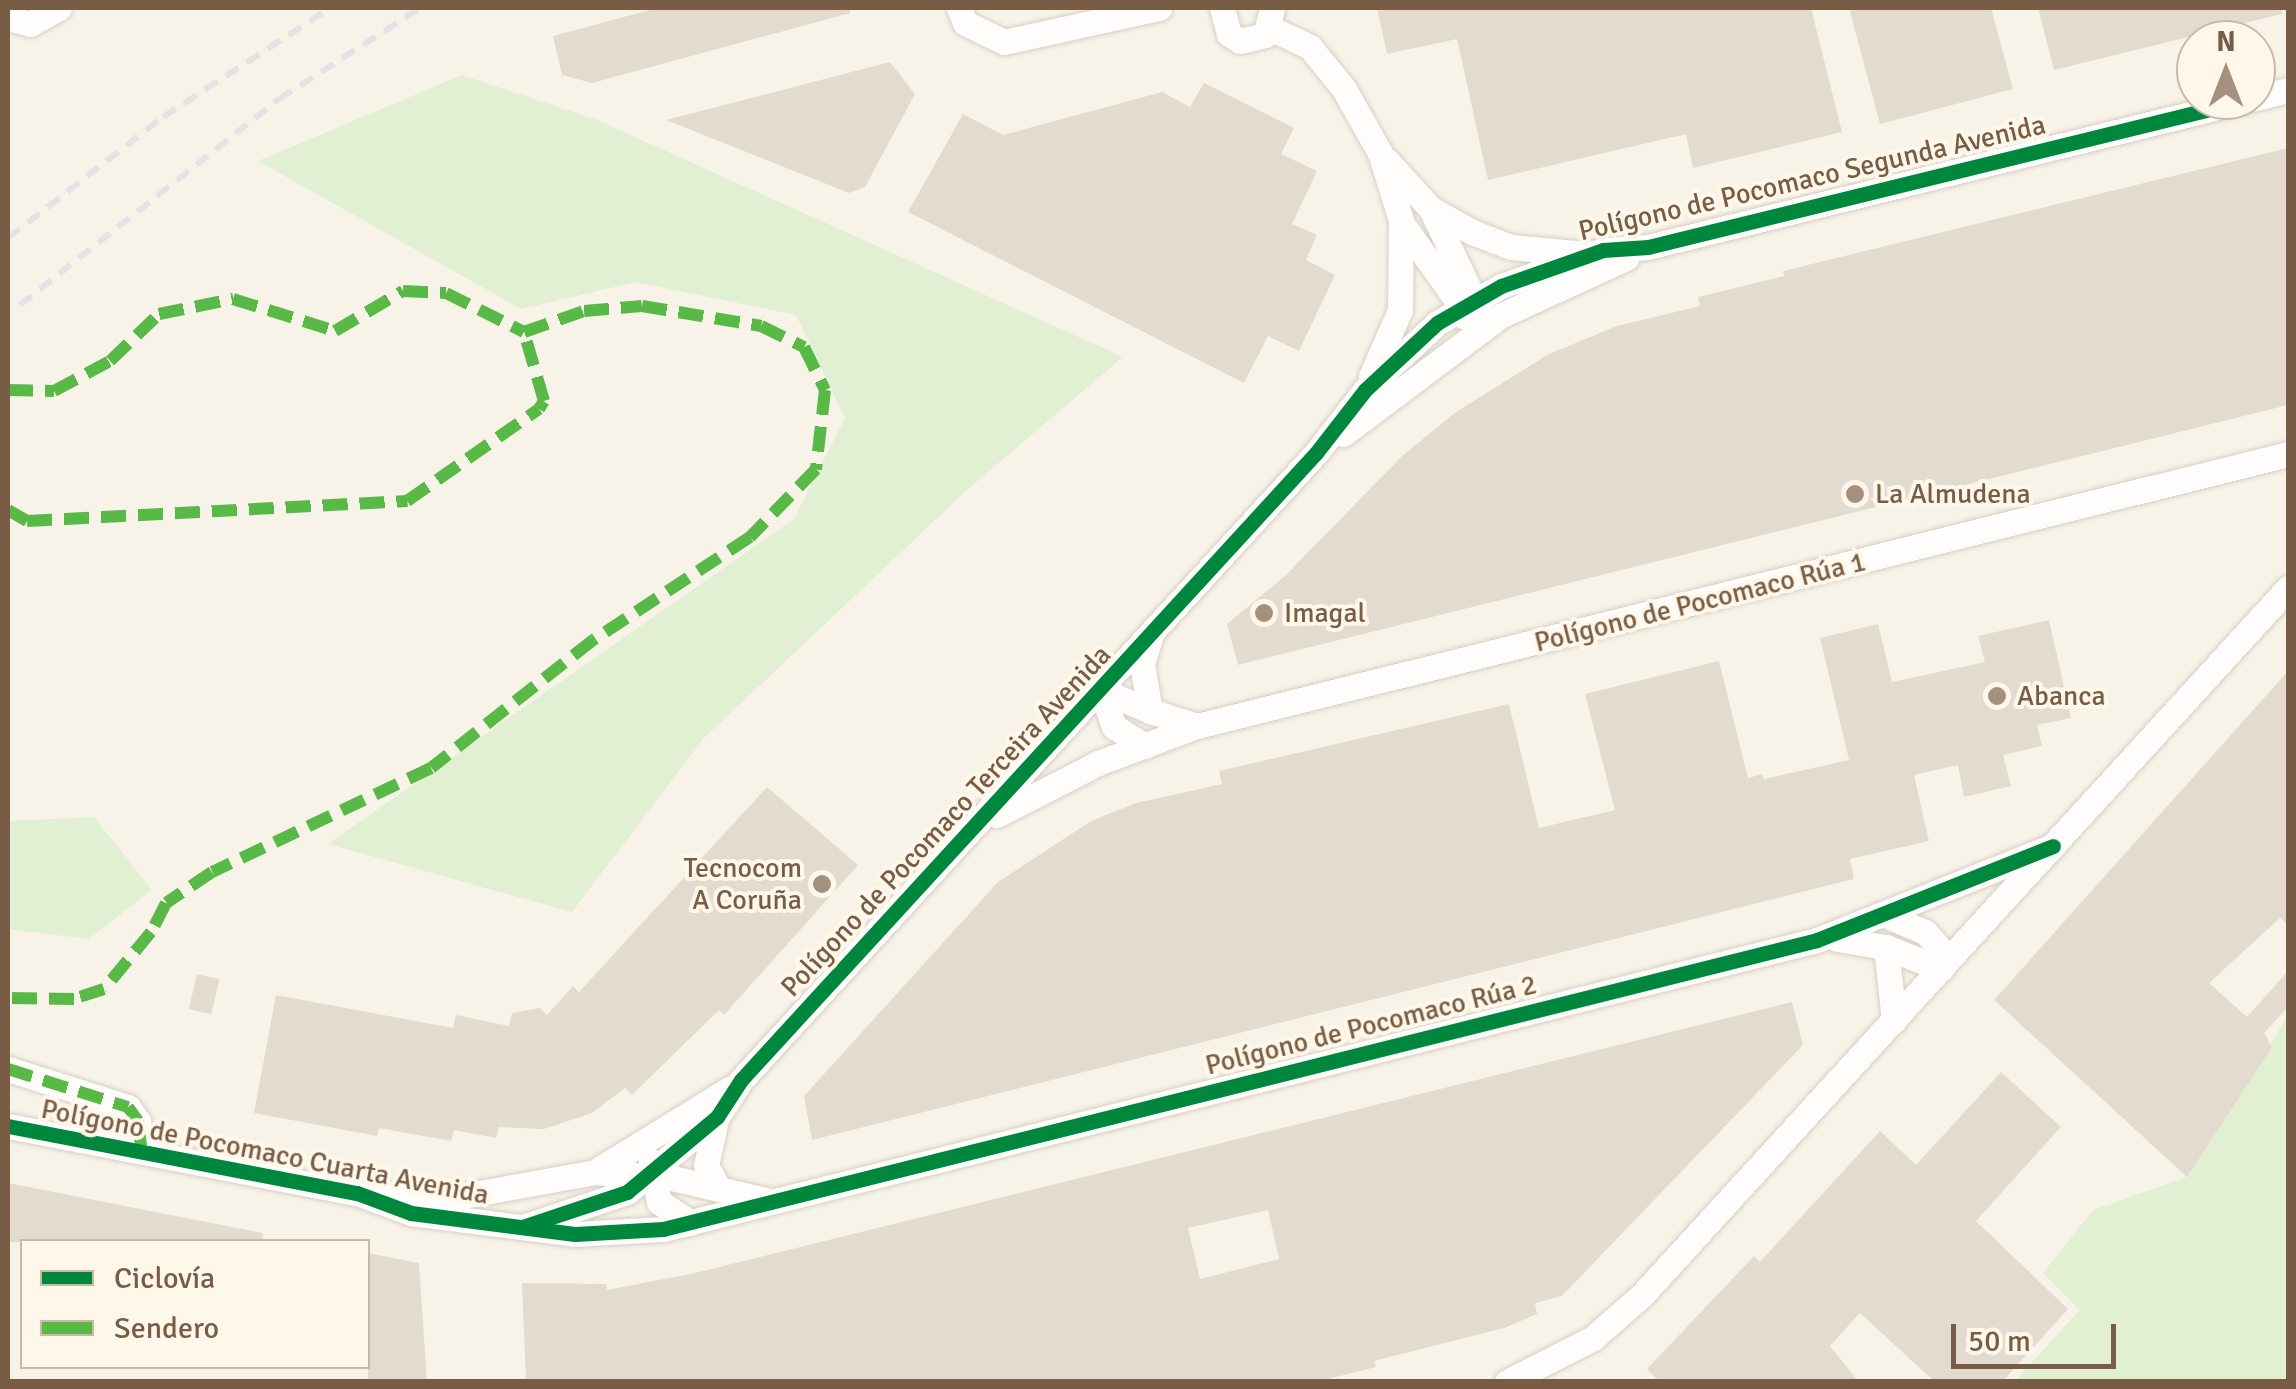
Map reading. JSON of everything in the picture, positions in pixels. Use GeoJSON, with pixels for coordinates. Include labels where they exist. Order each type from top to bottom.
{"type":"FeatureCollection","features":[{"type":"Feature","properties":{"kind":"street"},"geometry":{"type":"LineString","coordinates":[[8,18],[30,24],[59,8]]}},
{"type":"Feature","properties":{"kind":"street"},"geometry":{"type":"LineString","coordinates":[[958,8],[965,23],[1004,42],[1159,8]]}},
{"type":"Feature","properties":{"kind":"street"},"geometry":{"type":"LineString","coordinates":[[1222,8],[1228,34],[1240,41],[1255,40],[1271,18],[1310,48],[1344,89],[1380,153],[1401,220],[1424,260],[1455,298],[1500,316]]}},
{"type":"Feature","properties":{"kind":"street","name":"Polígono de Pocomaco Segunda Avenida"},"geometry":{"type":"LineString","coordinates":[[1469,304],[1603,250],[1648,247],[2176,117]]}},
{"type":"Feature","properties":{"kind":"street"},"geometry":{"type":"LineString","coordinates":[[1376,396],[1458,326],[1469,304],[1460,262],[1431,209],[1380,153]]}},
{"type":"Feature","properties":{"kind":"street"},"geometry":{"type":"LineString","coordinates":[[1431,209],[1511,247],[1556,254],[1603,250]]}},
{"type":"Feature","properties":{"kind":"street"},"geometry":{"type":"LineString","coordinates":[[1376,396],[1400,310],[1401,220]]}},
{"type":"Feature","properties":{"kind":"street","name":"Polígono de Pocomaco Segunda Avenida"},"geometry":{"type":"LineString","coordinates":[[1316,454],[1376,396],[1500,316],[1648,247]]}},
{"type":"Feature","properties":{"kind":"street","name":"Polígono de Pocomaco Terceira Avenida"},"geometry":{"type":"LineString","coordinates":[[720,1189],[706,1165],[706,1141],[742,1080],[1316,454]]}},
{"type":"Feature","properties":{"kind":"street","name":"Polígono de Pocomaco Rúa 1"},"geometry":{"type":"LineString","coordinates":[[980,824],[1051,784],[1197,726],[2288,454]]}},
{"type":"Feature","properties":{"kind":"street","name":"Polígono de Pocomaco Rúa 1"},"geometry":{"type":"LineString","coordinates":[[2257,464],[2288,466]]}},
{"type":"Feature","properties":{"kind":"street"},"geometry":{"type":"LineString","coordinates":[[1507,1382],[1593,1338],[1642,1296],[2288,588]]}},
{"type":"Feature","properties":{"kind":"street","name":"Polígono de Pocomaco Terceira Avenida"},"geometry":{"type":"LineString","coordinates":[[1150,636],[1142,664],[1150,711]]}},
{"type":"Feature","properties":{"kind":"street"},"geometry":{"type":"LineString","coordinates":[[1101,690],[1114,728],[1144,746]]}},
{"type":"Feature","properties":{"kind":"street","name":"Polígono de Pocomaco Terceira Avenida"},"geometry":{"type":"LineString","coordinates":[[1101,690],[1197,726]]}},
{"type":"Feature","properties":{"kind":"street","name":"Polígono de Pocomaco Rúa 2"},"geometry":{"type":"LineString","coordinates":[[691,1222],[1818,940],[1888,917],[2052,846]]}},
{"type":"Feature","properties":{"kind":"street"},"geometry":{"type":"LineString","coordinates":[[1888,917],[1925,932],[1940,949],[1941,969]]}},
{"type":"Feature","properties":{"kind":"street","name":"Polígono de Pocomaco Rúa 2"},"geometry":{"type":"LineString","coordinates":[[1818,940],[1854,938],[1941,969]]}},
{"type":"Feature","properties":{"kind":"street"},"geometry":{"type":"LineString","coordinates":[[1886,947],[1894,1021]]}},
{"type":"Feature","properties":{"kind":"street"},"geometry":{"type":"LineString","coordinates":[[8,1069],[128,1107],[138,1121],[142,1152]]}},
{"type":"Feature","properties":{"kind":"street","name":"Polígono de Pocomaco Terceira Avenida"},"geometry":{"type":"LineString","coordinates":[[595,1172],[662,1134],[742,1080]]}},
{"type":"Feature","properties":{"kind":"street","name":"Polígono de Pocomaco Terceira Avenida"},"geometry":{"type":"LineString","coordinates":[[522,1227],[599,1204],[651,1176],[717,1117]]}},
{"type":"Feature","properties":{"kind":"street","name":"Polígono de Pocomaco Cuarta Avenida"},"geometry":{"type":"LineString","coordinates":[[8,1126],[357,1193],[463,1196],[544,1186],[595,1172],[651,1176]]}},
{"type":"Feature","properties":{"kind":"street"},"geometry":{"type":"LineString","coordinates":[[662,1134],[651,1176],[659,1202],[691,1222]]}},
{"type":"Feature","properties":{"kind":"street","name":"Polígono de Pocomaco Rúa 2"},"geometry":{"type":"LineString","coordinates":[[651,1176],[768,1200]]}},
{"type":"Feature","properties":{"kind":"street","name":"Polígono de Pocomaco Cuarta Avenida"},"geometry":{"type":"LineString","coordinates":[[357,1193],[411,1213],[522,1227],[615,1234],[691,1222]]}},
{"type":"Feature","properties":{"kind":"green space"},"geometry":{"type":"Polygon","coordinates":[[[462,75],[595,119],[1123,357],[968,489],[702,740],[572,912],[328,844],[794,519],[845,418],[796,315],[636,282],[521,309],[258,161],[462,75]]]}},
{"type":"Feature","properties":{"kind":"green space"},"geometry":{"type":"Polygon","coordinates":[[[94,817],[152,890],[88,939],[8,929],[8,821],[94,817]]]}},
{"type":"Feature","properties":{"kind":"green space"},"geometry":{"type":"Polygon","coordinates":[[[2288,1016],[2288,1381],[2014,1382],[2080,1310],[2043,1273],[2093,1210],[2187,1177],[2288,1016]]]}},
{"type":"Feature","properties":{"kind":"building"},"geometry":{"type":"Polygon","coordinates":[[[657,8],[850,8],[850,13],[592,83],[562,75],[553,36],[657,8]]]}},
{"type":"Feature","properties":{"kind":"building"},"geometry":{"type":"Polygon","coordinates":[[[1377,8],[1811,8],[1842,132],[1693,168],[1686,134],[1488,180],[1457,39],[1387,54],[1377,8]]]}},
{"type":"Feature","properties":{"kind":"building"},"geometry":{"type":"Polygon","coordinates":[[[1849,8],[1991,8],[2013,89],[1880,124],[1849,8]]]}},
{"type":"Feature","properties":{"kind":"building"},"geometry":{"type":"Polygon","coordinates":[[[2038,8],[2281,8],[2282,14],[2258,20],[2176,20],[2176,40],[2054,70],[2038,8]]]}},
{"type":"Feature","properties":{"kind":"building"},"geometry":{"type":"Polygon","coordinates":[[[890,62],[915,94],[865,187],[849,193],[666,120],[890,62]]]}},
{"type":"Feature","properties":{"kind":"building"},"geometry":{"type":"Polygon","coordinates":[[[1204,83],[1294,128],[1281,154],[1317,171],[1292,224],[1317,235],[1306,260],[1335,275],[1299,351],[1268,336],[1244,383],[908,212],[963,114],[1003,135],[1162,92],[1190,107],[1204,83]]]}},
{"type":"Feature","properties":{"kind":"building"},"geometry":{"type":"Polygon","coordinates":[[[2288,148],[2288,405],[1238,665],[1227,624],[1285,576],[1402,456],[1456,412],[1549,354],[1617,326],[1700,306],[1698,297],[1784,276],[1783,271],[2288,148]]]}},
{"type":"Feature","properties":{"kind":"building"},"geometry":{"type":"Polygon","coordinates":[[[2049,620],[2071,718],[2037,725],[2042,746],[2003,755],[2011,786],[1964,797],[1958,765],[1914,775],[1929,841],[1850,859],[1854,879],[812,1140],[804,1096],[998,882],[1091,821],[1136,803],[1222,784],[1219,771],[1509,704],[1539,828],[1615,810],[1585,694],[1719,661],[1748,778],[1762,774],[1764,779],[1849,760],[1820,638],[1878,624],[1892,682],[1985,662],[1978,636],[2049,620]]]}},
{"type":"Feature","properties":{"kind":"building"},"geometry":{"type":"Polygon","coordinates":[[[2288,671],[2288,925],[2280,918],[2209,983],[2247,1017],[2288,971],[2288,1007],[2264,1033],[2272,1047],[2187,1177],[1994,1000],[2288,671]]]}},
{"type":"Feature","properties":{"kind":"building"},"geometry":{"type":"Polygon","coordinates":[[[767,787],[858,865],[724,1015],[719,1010],[632,1095],[625,1088],[592,1113],[544,1129],[499,1127],[496,1138],[454,1130],[451,1141],[379,1128],[377,1136],[254,1113],[276,995],[453,1028],[456,1015],[509,1026],[512,1013],[540,1008],[547,1015],[573,986],[579,992],[767,787]]]}},
{"type":"Feature","properties":{"kind":"building"},"geometry":{"type":"Polygon","coordinates":[[[197,974],[219,979],[211,1014],[189,1009],[197,974]]]}},
{"type":"Feature","properties":{"kind":"building"},"geometry":{"type":"Polygon","coordinates":[[[1792,1002],[1803,1045],[1562,1296],[1535,1303],[1537,1314],[1504,1328],[1374,1361],[1376,1367],[1316,1382],[526,1382],[522,1283],[606,1284],[607,1290],[695,1273],[1792,1002]],[[1268,1210],[1188,1228],[1200,1279],[1279,1259],[1268,1210]]]}},
{"type":"Feature","properties":{"kind":"building"},"geometry":{"type":"Polygon","coordinates":[[[2001,1072],[2061,1127],[1976,1221],[2068,1309],[2002,1382],[1935,1382],[1860,1313],[1830,1346],[1859,1382],[1660,1382],[1647,1369],[1754,1256],[1760,1262],[1880,1131],[1916,1165],[2001,1072]]]}},
{"type":"Feature","properties":{"kind":"building"},"geometry":{"type":"Polygon","coordinates":[[[8,1183],[263,1233],[262,1239],[8,1242],[8,1183]]]}},
{"type":"Feature","properties":{"kind":"building"},"geometry":{"type":"Polygon","coordinates":[[[370,1253],[419,1263],[427,1382],[368,1382],[370,1253]]]}},
{"type":"Feature","properties":{"kind":"railway"},"geometry":{"type":"LineString","coordinates":[[8,238],[163,117],[330,8]]}},
{"type":"Feature","properties":{"kind":"railway"},"geometry":{"type":"LineString","coordinates":[[20,305],[279,99],[420,8]]}},
{"type":"Feature","properties":{"kind":"marked path"},"geometry":{"type":"LineString","coordinates":[[8,390],[54,391],[110,361],[159,314],[233,299],[335,331],[403,291],[446,293],[524,332],[584,311],[642,306],[761,326],[804,347],[825,390],[816,469],[750,537],[593,640],[431,768],[212,872],[166,903],[151,932],[104,989],[74,999],[8,998]]}},
{"type":"Feature","properties":{"kind":"marked path"},"geometry":{"type":"LineString","coordinates":[[8,510],[27,521],[407,501],[539,409],[544,401],[524,332]]}},
{"type":"Feature","properties":{"kind":"marked path"},"geometry":{"type":"LineString","coordinates":[[8,1069],[128,1107],[138,1121],[142,1152]]}},
{"type":"Feature","properties":{"kind":"cycle path"},"geometry":{"type":"LineString","coordinates":[[522,1227],[627,1192],[717,1117],[741,1080],[1316,453],[1365,390],[1437,323],[1501,286],[1603,250],[1648,247],[2176,117]]}},
{"type":"Feature","properties":{"kind":"cycle path"},"geometry":{"type":"LineString","coordinates":[[8,1126],[357,1193],[411,1213],[575,1234],[663,1229],[1817,940],[2053,846]]}},
{"type":"Feature","properties":{"kind":"place","name":"La Almudena"},"geometry":{"type":"Point","coordinates":[1855,494]}},
{"type":"Feature","properties":{"kind":"place","name":"Imagal"},"geometry":{"type":"Point","coordinates":[1264,613]}},
{"type":"Feature","properties":{"kind":"place","name":"Abanca"},"geometry":{"type":"Point","coordinates":[1997,696]}},
{"type":"Feature","properties":{"kind":"place","name":"Tecnocom A Coruña"},"geometry":{"type":"Point","coordinates":[822,884]}}]}
